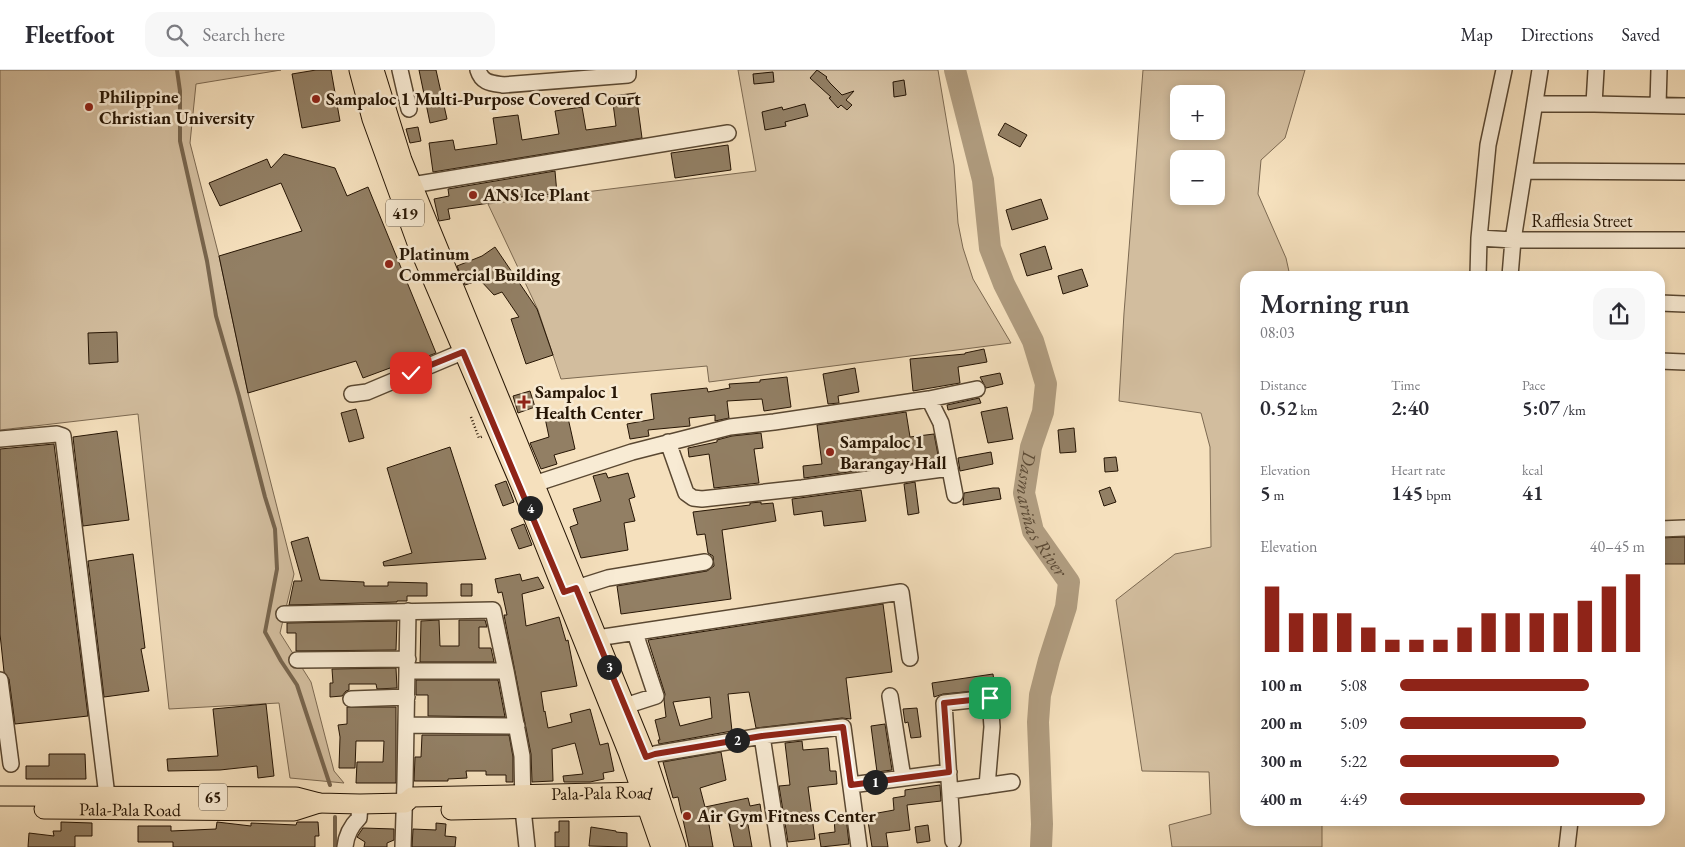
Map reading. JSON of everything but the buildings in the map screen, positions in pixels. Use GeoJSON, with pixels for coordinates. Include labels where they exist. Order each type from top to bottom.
{"type":"FeatureCollection","features":[{"type":"Feature","properties":{"kind":"main road","name":"419"},"geometry":{"type":"LineString","coordinates":[[359,70],[372,119],[394,162],[412,185],[470,348],[570,590],[650,798],[676,847]]}},
{"type":"Feature","properties":{"kind":"main road","name":"419"},"geometry":{"type":"LineString","coordinates":[[374,70],[394,162],[416,243],[470,348]]}},
{"type":"Feature","properties":{"kind":"main road","name":"419"},"geometry":{"type":"LineString","coordinates":[[570,590],[597,638],[646,757],[650,798],[661,847]]}},
{"type":"Feature","properties":{"kind":"main road","name":"Pala-Pala Road"},"geometry":{"type":"LineString","coordinates":[[1,804],[107,796],[296,797],[319,803],[405,804],[412,810],[523,802],[650,798]]}},
{"type":"Feature","properties":{"kind":"main road","name":"Pala-Pala Road"},"geometry":{"type":"LineString","coordinates":[[1,804],[294,811],[319,803]]}},
{"type":"Feature","properties":{"kind":"street"},"geometry":{"type":"LineString","coordinates":[[400,70],[409,109]]}},
{"type":"Feature","properties":{"kind":"street"},"geometry":{"type":"LineString","coordinates":[[478,71],[482,79],[489,83],[503,85],[558,75],[628,75],[628,70]]}},
{"type":"Feature","properties":{"kind":"street"},"geometry":{"type":"LineString","coordinates":[[1478,271],[1479,238],[1488,144],[1504,70]]}},
{"type":"Feature","properties":{"kind":"street"},"geometry":{"type":"LineString","coordinates":[[1510,271],[1513,240],[1540,70]]}},
{"type":"Feature","properties":{"kind":"street"},"geometry":{"type":"LineString","coordinates":[[1594,104],[1596,70]]}},
{"type":"Feature","properties":{"kind":"street"},"geometry":{"type":"LineString","coordinates":[[1658,105],[1660,70]]}},
{"type":"Feature","properties":{"kind":"street"},"geometry":{"type":"LineString","coordinates":[[1535,104],[1685,106]]}},
{"type":"Feature","properties":{"kind":"street"},"geometry":{"type":"LineString","coordinates":[[412,185],[728,133]]}},
{"type":"Feature","properties":{"kind":"street"},"geometry":{"type":"LineString","coordinates":[[1524,171],[1685,172]]}},
{"type":"Feature","properties":{"kind":"street","name":"Rafflesia Street"},"geometry":{"type":"LineString","coordinates":[[1479,238],[1513,240],[1685,240]]}},
{"type":"Feature","properties":{"kind":"street"},"geometry":{"type":"LineString","coordinates":[[1665,303],[1685,304]]}},
{"type":"Feature","properties":{"kind":"street"},"geometry":{"type":"LineString","coordinates":[[352,394],[367,392],[470,348]]}},
{"type":"Feature","properties":{"kind":"street"},"geometry":{"type":"LineString","coordinates":[[1665,361],[1685,362]]}},
{"type":"Feature","properties":{"kind":"street"},"geometry":{"type":"LineString","coordinates":[[528,486],[668,442],[730,427],[929,399],[977,389]]}},
{"type":"Feature","properties":{"kind":"street"},"geometry":{"type":"LineString","coordinates":[[929,399],[942,423],[955,495]]}},
{"type":"Feature","properties":{"kind":"street"},"geometry":{"type":"LineString","coordinates":[[0,439],[57,434],[63,436],[107,796]]}},
{"type":"Feature","properties":{"kind":"street"},"geometry":{"type":"LineString","coordinates":[[668,442],[686,492],[693,498],[702,500],[950,468]]}},
{"type":"Feature","properties":{"kind":"street"},"geometry":{"type":"LineString","coordinates":[[1665,528],[1685,528]]}},
{"type":"Feature","properties":{"kind":"street"},"geometry":{"type":"LineString","coordinates":[[570,590],[608,578],[705,562]]}},
{"type":"Feature","properties":{"kind":"street"},"geometry":{"type":"LineString","coordinates":[[597,638],[901,592],[910,658]]}},
{"type":"Feature","properties":{"kind":"street"},"geometry":{"type":"LineString","coordinates":[[402,847],[405,804],[408,610]]}},
{"type":"Feature","properties":{"kind":"street"},"geometry":{"type":"LineString","coordinates":[[284,614],[408,610],[493,610],[522,756],[523,802],[527,847]]}},
{"type":"Feature","properties":{"kind":"street"},"geometry":{"type":"LineString","coordinates":[[625,706],[656,696],[635,633]]}},
{"type":"Feature","properties":{"kind":"street"},"geometry":{"type":"LineString","coordinates":[[297,660],[506,671]]}},
{"type":"Feature","properties":{"kind":"street"},"geometry":{"type":"LineString","coordinates":[[0,680],[11,764]]}},
{"type":"Feature","properties":{"kind":"street"},"geometry":{"type":"LineString","coordinates":[[351,699],[407,696]]}},
{"type":"Feature","properties":{"kind":"street"},"geometry":{"type":"LineString","coordinates":[[890,696],[903,778]]}},
{"type":"Feature","properties":{"kind":"street"},"geometry":{"type":"LineString","coordinates":[[953,841],[944,703],[990,698],[992,727],[987,786]]}},
{"type":"Feature","properties":{"kind":"street"},"geometry":{"type":"LineString","coordinates":[[406,725],[517,726]]}},
{"type":"Feature","properties":{"kind":"street"},"geometry":{"type":"LineString","coordinates":[[646,757],[762,736],[843,727],[859,847]]}},
{"type":"Feature","properties":{"kind":"street"},"geometry":{"type":"LineString","coordinates":[[762,736],[779,847]]}},
{"type":"Feature","properties":{"kind":"street"},"geometry":{"type":"LineString","coordinates":[[851,785],[949,772]]}},
{"type":"Feature","properties":{"kind":"street"},"geometry":{"type":"LineString","coordinates":[[950,791],[1012,782]]}},
{"type":"Feature","properties":{"kind":"street"},"geometry":{"type":"LineString","coordinates":[[345,847],[346,838],[359,818],[355,804]]}},
{"type":"Feature","properties":{"kind":"street"},"geometry":{"type":"LineString","coordinates":[[1567,847],[1569,826]]}},
{"type":"Feature","properties":{"kind":"path"},"geometry":{"type":"LineString","coordinates":[[472,417],[479,438]]}},
{"type":"Feature","properties":{"kind":"shaded area"},"geometry":{"type":"Polygon","coordinates":[[[0,70],[281,70],[196,84],[190,143],[219,256],[248,393],[294,574],[280,633],[311,682],[334,771],[344,783],[290,778],[279,703],[169,709],[138,414],[0,430],[0,70]]]}},
{"type":"Feature","properties":{"kind":"shaded area"},"geometry":{"type":"Polygon","coordinates":[[[738,70],[938,70],[954,165],[958,223],[963,248],[973,279],[1011,343],[709,382],[707,366],[561,379],[538,310],[488,204],[756,171],[738,70]]]}},
{"type":"Feature","properties":{"kind":"shaded area"},"geometry":{"type":"Polygon","coordinates":[[[1143,70],[1305,70],[1285,138],[1261,160],[1258,194],[1286,258],[1289,271],[1240,271],[1240,826],[1322,826],[1322,847],[1172,847],[1169,825],[1211,814],[1209,772],[1142,771],[1116,600],[1175,554],[1211,547],[1210,447],[1201,413],[1119,401],[1143,70]]]}},
{"type":"Feature","properties":{"kind":"waterway"},"geometry":{"type":"LineString","coordinates":[[177,70],[180,91],[180,141],[207,261],[216,316],[275,529],[277,569],[265,632],[297,685],[330,785]]}},
{"type":"Feature","properties":{"kind":"waterway","name":"Dasmariñas River"},"geometry":{"type":"LineString","coordinates":[[955,70],[983,180],[990,248],[1004,284],[1033,341],[1046,384],[1043,412],[1031,447],[1024,493],[1033,531],[1069,582],[1066,607],[1040,695],[1038,722],[1042,824],[1041,847]]}},
{"type":"Feature","properties":{"kind":"waterway"},"geometry":{"type":"LineString","coordinates":[[335,817],[335,847]]}},
{"type":"Feature","properties":{"kind":"place","name":"Sampaloc 1 Multi-Purpose Covered Court"},"geometry":{"type":"Point","coordinates":[316,99]}},
{"type":"Feature","properties":{"kind":"place","name":"Philippine Christian University"},"geometry":{"type":"Point","coordinates":[89,107]}},
{"type":"Feature","properties":{"kind":"place","name":"ANS Ice Plant"},"geometry":{"type":"Point","coordinates":[473,195]}},
{"type":"Feature","properties":{"kind":"place","name":"Platinum Commercial Building"},"geometry":{"type":"Point","coordinates":[389,264]}},
{"type":"Feature","properties":{"kind":"place","name":"Sampaloc 1 Health Center"},"geometry":{"type":"Point","coordinates":[524,402]}},
{"type":"Feature","properties":{"kind":"place","name":"Sampaloc 1 Barangay Hall"},"geometry":{"type":"Point","coordinates":[830,452]}},
{"type":"Feature","properties":{"kind":"place","name":"Air Gym Fitness Center"},"geometry":{"type":"Point","coordinates":[687,816]}},
{"type":"Feature","properties":{"kind":"route"},"geometry":{"type":"LineString","coordinates":[[411,373],[463,352],[522,488],[564,592],[576,588],[646,757],[762,736],[843,727],[851,785],[949,772],[944,703],[990,698]]}}]}
